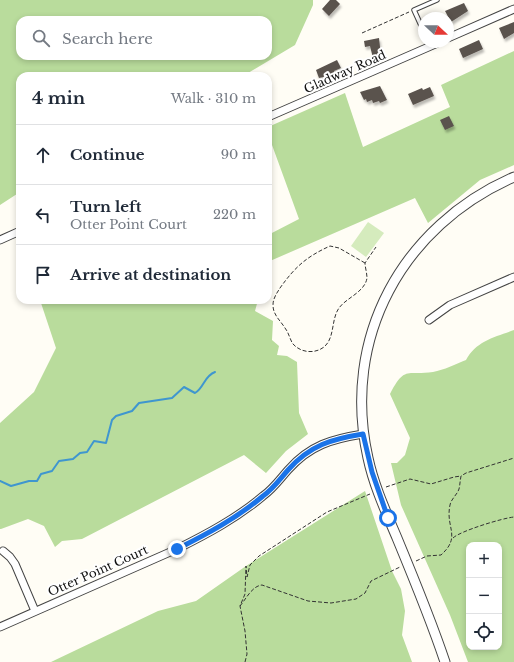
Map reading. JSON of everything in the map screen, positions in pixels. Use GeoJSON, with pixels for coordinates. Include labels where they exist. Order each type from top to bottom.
{"type":"FeatureCollection","features":[{"type":"Feature","properties":{"kind":"street"},"geometry":{"type":"LineString","coordinates":[[454,35],[514,9]]}},
{"type":"Feature","properties":{"kind":"street","name":"Gladway Road"},"geometry":{"type":"LineString","coordinates":[[272,115],[420,48]]}},
{"type":"Feature","properties":{"kind":"street"},"geometry":{"type":"LineString","coordinates":[[445,662],[378,490],[368,459],[363,434],[362,389],[368,345],[380,311],[397,276],[417,248],[447,218],[482,192],[514,177]]}},
{"type":"Feature","properties":{"kind":"street"},"geometry":{"type":"LineString","coordinates":[[0,240],[16,233]]}},
{"type":"Feature","properties":{"kind":"street"},"geometry":{"type":"LineString","coordinates":[[429,320],[450,305],[514,277]]}},
{"type":"Feature","properties":{"kind":"street","name":"Otter Point Court"},"geometry":{"type":"LineString","coordinates":[[0,627],[177,549],[203,536],[264,496],[298,459],[312,448],[343,437],[363,434]]}},
{"type":"Feature","properties":{"kind":"street"},"geometry":{"type":"LineString","coordinates":[[3,551],[15,564],[35,611]]}},
{"type":"Feature","properties":{"kind":"lane"},"geometry":{"type":"LineString","coordinates":[[418,19],[414,10],[437,0]]}},
{"type":"Feature","properties":{"kind":"path"},"geometry":{"type":"LineString","coordinates":[[362,32],[414,10]]}},
{"type":"Feature","properties":{"kind":"path"},"geometry":{"type":"LineString","coordinates":[[365,263],[339,248],[330,246],[301,262],[291,273],[273,299],[273,304],[275,314],[286,329],[293,344],[301,350],[310,352],[324,347],[330,339],[334,315],[342,304],[363,286],[367,278],[365,263],[376,247]]}},
{"type":"Feature","properties":{"kind":"path"},"geometry":{"type":"LineString","coordinates":[[246,662],[247,654],[240,606],[245,594],[246,566],[247,577],[250,565],[271,548],[327,512],[378,490],[410,479],[431,484],[461,476],[466,473],[514,458]]}},
{"type":"Feature","properties":{"kind":"path"},"geometry":{"type":"LineString","coordinates":[[453,538],[449,511],[450,503],[460,487],[461,476]]}},
{"type":"Feature","properties":{"kind":"path"},"geometry":{"type":"LineString","coordinates":[[240,606],[257,585],[262,585],[308,601],[331,603],[356,599],[365,592],[371,581],[427,556],[441,555],[448,548],[453,538],[458,533],[485,526],[500,519],[514,517]]}},
{"type":"Feature","properties":{"kind":"green space"},"geometry":{"type":"Polygon","coordinates":[[[0,0],[313,0],[313,5],[295,45],[272,59],[272,16],[16,16],[16,60],[270,60],[250,72],[16,72],[16,195],[0,205],[0,0]]]}},
{"type":"Feature","properties":{"kind":"green space"},"geometry":{"type":"Polygon","coordinates":[[[514,51],[514,165],[480,180],[428,223],[415,198],[272,260],[272,233],[299,219],[272,145],[272,125],[345,93],[363,147],[450,107],[441,85],[514,51]]]}},
{"type":"Feature","properties":{"kind":"green space"},"geometry":{"type":"Polygon","coordinates":[[[368,222],[384,233],[366,257],[351,246],[368,222]]]}},
{"type":"Feature","properties":{"kind":"green space"},"geometry":{"type":"Polygon","coordinates":[[[41,304],[257,304],[255,311],[273,321],[272,340],[279,346],[277,355],[287,356],[297,362],[299,413],[308,434],[286,451],[266,473],[244,455],[82,539],[62,541],[55,547],[44,526],[28,519],[0,529],[0,423],[34,392],[56,348],[41,304]]]}},
{"type":"Feature","properties":{"kind":"green space"},"geometry":{"type":"Polygon","coordinates":[[[514,330],[514,662],[468,662],[450,615],[401,505],[391,463],[397,463],[405,455],[410,438],[390,394],[403,375],[433,372],[454,365],[466,360],[475,348],[493,338],[514,330]]]}},
{"type":"Feature","properties":{"kind":"green space"},"geometry":{"type":"Polygon","coordinates":[[[365,491],[392,571],[401,589],[405,611],[402,635],[412,662],[51,662],[158,611],[196,601],[246,566],[365,491]]]}},
{"type":"Feature","properties":{"kind":"building"},"geometry":{"type":"Polygon","coordinates":[[[330,0],[336,0],[340,4],[329,16],[322,9],[330,0]]]}},
{"type":"Feature","properties":{"kind":"building"},"geometry":{"type":"Polygon","coordinates":[[[464,3],[468,11],[454,20],[454,12],[445,11],[464,3]]]}},
{"type":"Feature","properties":{"kind":"building"},"geometry":{"type":"Polygon","coordinates":[[[514,22],[514,33],[504,39],[499,28],[514,22]]]}},
{"type":"Feature","properties":{"kind":"building"},"geometry":{"type":"Polygon","coordinates":[[[379,38],[381,56],[373,58],[370,46],[365,47],[364,41],[379,38]]]}},
{"type":"Feature","properties":{"kind":"building"},"geometry":{"type":"Polygon","coordinates":[[[479,40],[483,49],[463,58],[459,49],[479,40]]]}},
{"type":"Feature","properties":{"kind":"building"},"geometry":{"type":"Polygon","coordinates":[[[337,60],[341,68],[334,71],[335,74],[319,78],[316,70],[337,60]]]}},
{"type":"Feature","properties":{"kind":"building"},"geometry":{"type":"Polygon","coordinates":[[[380,86],[387,100],[380,103],[379,101],[373,103],[372,100],[367,102],[366,99],[364,100],[360,92],[380,86]]]}},
{"type":"Feature","properties":{"kind":"building"},"geometry":{"type":"Polygon","coordinates":[[[430,87],[434,96],[413,105],[408,94],[422,88],[423,90],[430,87]]]}},
{"type":"Feature","properties":{"kind":"building"},"geometry":{"type":"Polygon","coordinates":[[[449,116],[454,126],[445,130],[440,120],[449,116]]]}},
{"type":"Feature","properties":{"kind":"waterway"},"geometry":{"type":"LineString","coordinates":[[0,481],[11,486],[29,481],[37,481],[41,474],[52,471],[59,461],[73,459],[80,453],[87,452],[94,441],[106,443],[112,420],[116,416],[132,411],[139,403],[172,398],[184,387],[195,393],[208,376],[215,372]]}},
{"type":"Feature","properties":{"kind":"route"},"geometry":{"type":"LineString","coordinates":[[177,549],[220,526],[264,496],[278,483],[298,459],[312,448],[343,437],[363,434],[368,459],[388,518]]}}]}
